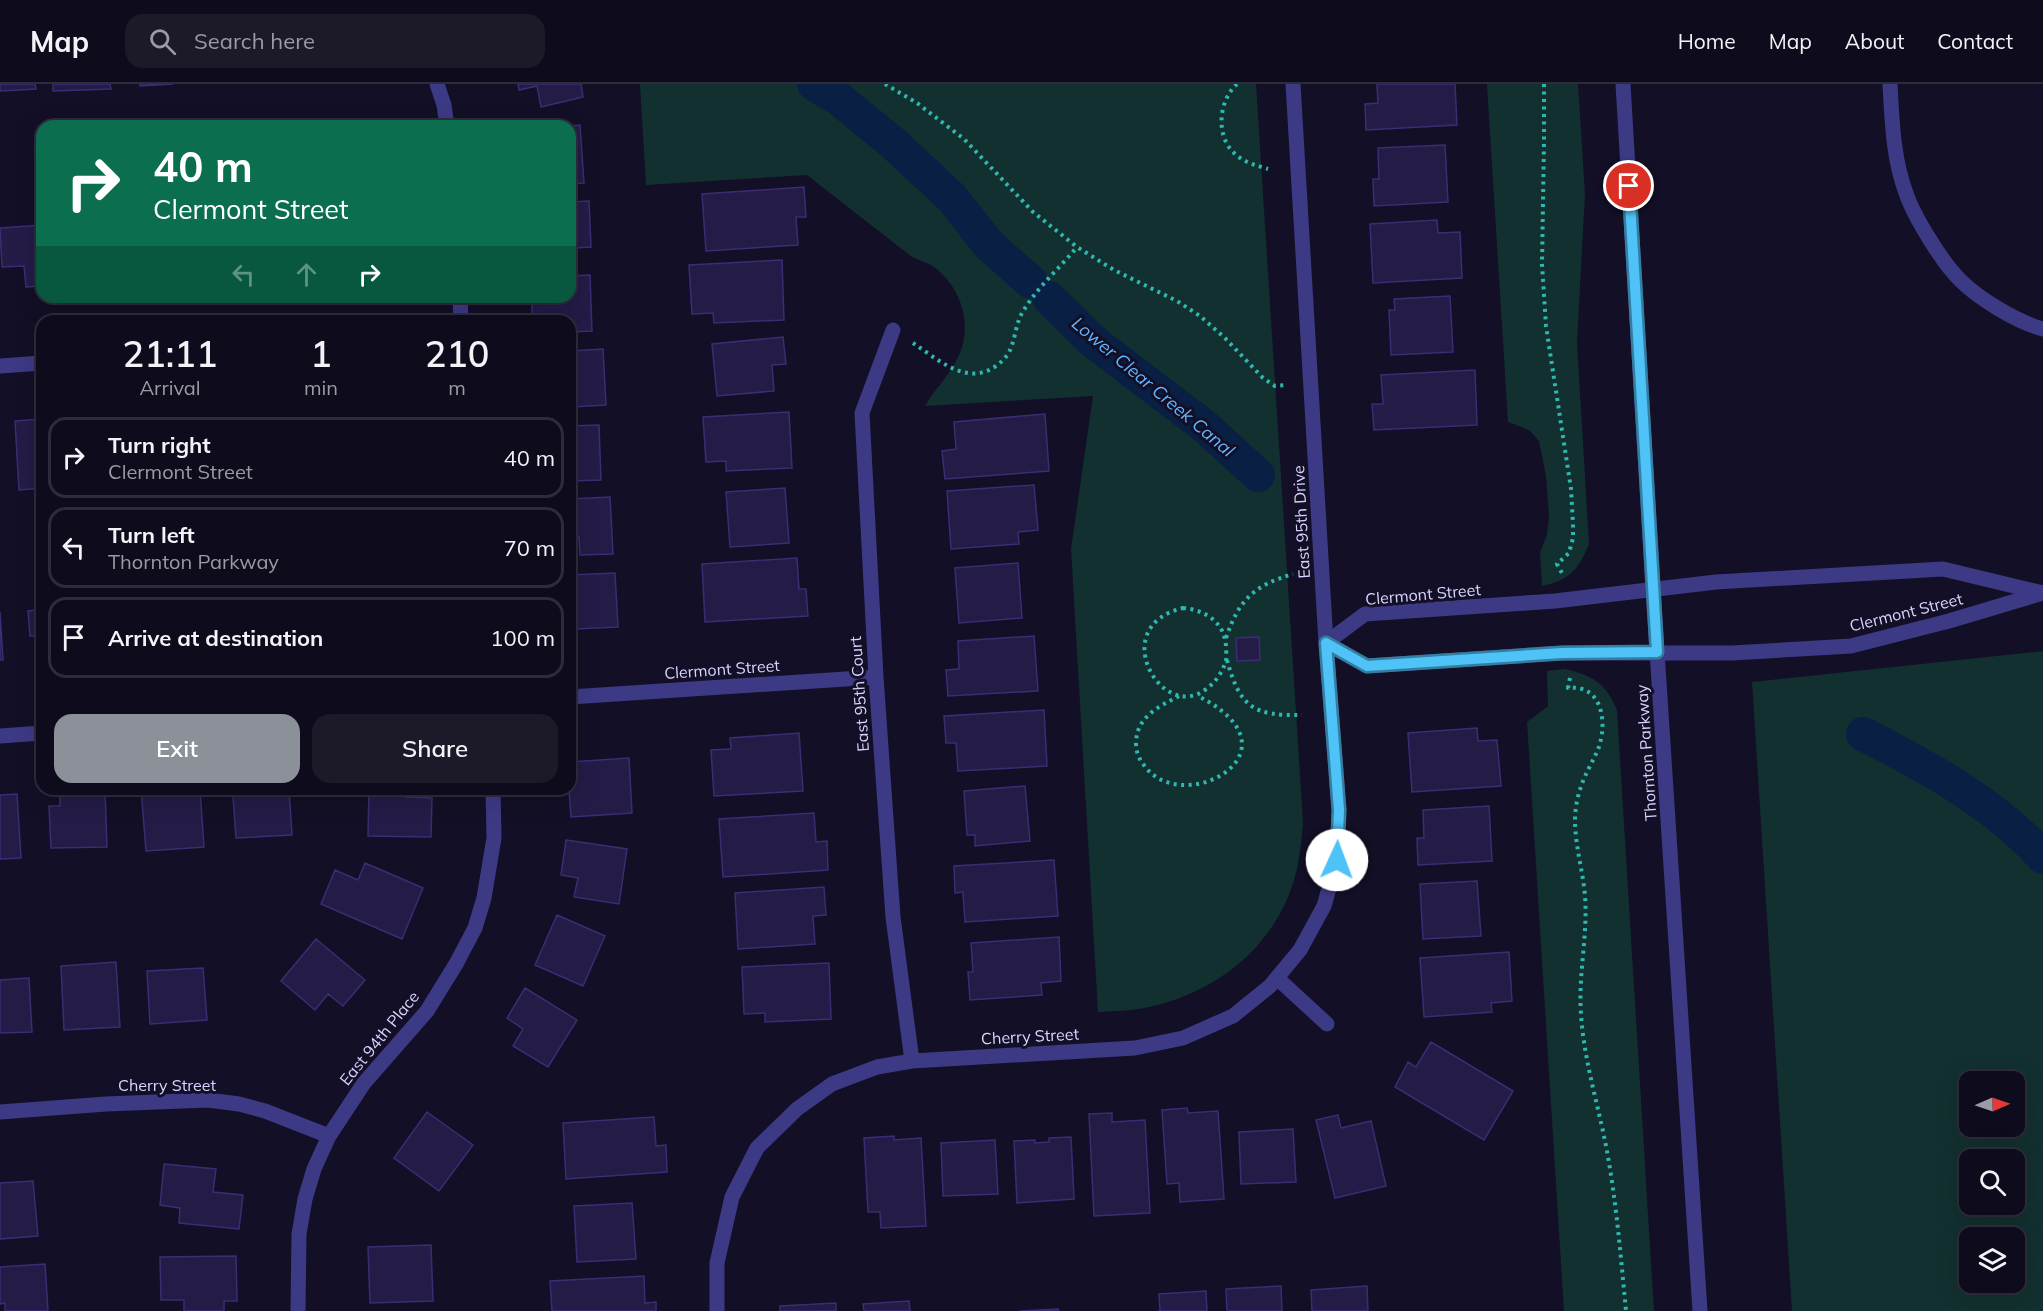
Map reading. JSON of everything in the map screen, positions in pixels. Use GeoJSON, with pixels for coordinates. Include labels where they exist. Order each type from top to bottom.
{"type":"FeatureCollection","features":[{"type":"Feature","properties":{"kind":"street"},"geometry":{"type":"LineString","coordinates":[[437,84],[446,120]]}},
{"type":"Feature","properties":{"kind":"street","name":"East 95th Drive"},"geometry":{"type":"LineString","coordinates":[[1293,84],[1326,643],[1339,810],[1337,860],[1324,906],[1300,950]]}},
{"type":"Feature","properties":{"kind":"street","name":"Thornton Parkway"},"geometry":{"type":"LineString","coordinates":[[1623,84],[1700,1311]]}},
{"type":"Feature","properties":{"kind":"street"},"geometry":{"type":"LineString","coordinates":[[1890,84],[1893,142],[1906,194],[1933,244],[1960,279],[1994,305],[2043,329]]}},
{"type":"Feature","properties":{"kind":"street","name":"East 95th Court"},"geometry":{"type":"LineString","coordinates":[[893,330],[862,413],[876,677],[893,917],[912,1061]]}},
{"type":"Feature","properties":{"kind":"street"},"geometry":{"type":"LineString","coordinates":[[0,366],[36,363]]}},
{"type":"Feature","properties":{"kind":"street","name":"Clermont Street"},"geometry":{"type":"LineString","coordinates":[[1943,569],[2043,593],[1949,621],[1851,646],[1732,653],[1562,653],[1367,666],[1326,643],[1365,614],[1555,601],[1716,582],[1943,569]]}},
{"type":"Feature","properties":{"kind":"street","name":"Clermont Street"},"geometry":{"type":"LineString","coordinates":[[576,697],[876,677]]}},
{"type":"Feature","properties":{"kind":"street"},"geometry":{"type":"LineString","coordinates":[[0,736],[36,733]]}},
{"type":"Feature","properties":{"kind":"street","name":"East 94th Place"},"geometry":{"type":"LineString","coordinates":[[298,1311],[299,1234],[308,1189],[328,1136],[364,1083],[426,1011],[456,964],[475,928],[495,838],[493,795]]}},
{"type":"Feature","properties":{"kind":"street","name":"Cherry Street"},"geometry":{"type":"LineString","coordinates":[[717,1311],[717,1263],[732,1197],[757,1148],[797,1109],[832,1084],[877,1067],[912,1061],[1135,1048],[1183,1038],[1233,1016],[1270,986],[1300,950]]}},
{"type":"Feature","properties":{"kind":"street"},"geometry":{"type":"LineString","coordinates":[[1276,978],[1327,1024]]}},
{"type":"Feature","properties":{"kind":"street","name":"Cherry Street"},"geometry":{"type":"LineString","coordinates":[[0,1112],[106,1104],[208,1101],[239,1104],[328,1136]]}},
{"type":"Feature","properties":{"kind":"path"},"geometry":{"type":"LineString","coordinates":[[885,84],[917,103],[964,139],[1033,212],[1077,247],[1114,270],[1155,288],[1200,316],[1224,337],[1263,378],[1275,386],[1311,383]]}},
{"type":"Feature","properties":{"kind":"path"},"geometry":{"type":"LineString","coordinates":[[1237,84],[1230,91],[1223,105],[1224,139],[1232,152],[1243,160],[1268,169]]}},
{"type":"Feature","properties":{"kind":"path"},"geometry":{"type":"LineString","coordinates":[[1544,84],[1542,264],[1546,326],[1571,489],[1573,524],[1573,538],[1569,553],[1557,564],[1565,579]]}},
{"type":"Feature","properties":{"kind":"path"},"geometry":{"type":"LineString","coordinates":[[893,330],[953,369],[966,374],[983,374],[997,366],[1008,353],[1020,317],[1030,301],[1077,247]]}},
{"type":"Feature","properties":{"kind":"path"},"geometry":{"type":"LineString","coordinates":[[1293,574],[1271,581],[1255,591],[1241,605],[1232,618],[1226,638],[1227,659],[1232,681],[1241,697],[1254,709],[1277,716],[1302,716]]}},
{"type":"Feature","properties":{"kind":"path"},"geometry":{"type":"LineString","coordinates":[[1179,696],[1157,681],[1148,670],[1144,656],[1144,642],[1149,629],[1170,611],[1183,608],[1209,615],[1219,624],[1226,638]]}},
{"type":"Feature","properties":{"kind":"path"},"geometry":{"type":"LineString","coordinates":[[1198,696],[1219,676],[1227,659]]}},
{"type":"Feature","properties":{"kind":"path"},"geometry":{"type":"LineString","coordinates":[[1571,672],[1568,688],[1579,687],[1589,691],[1597,700],[1601,712],[1602,727],[1597,754],[1582,782],[1575,817],[1575,836],[1585,898],[1586,928],[1581,1014],[1591,1082],[1608,1157],[1626,1311]]}},
{"type":"Feature","properties":{"kind":"path"},"geometry":{"type":"LineString","coordinates":[[1179,696],[1198,696],[1215,705],[1232,718],[1240,733],[1242,745],[1231,769],[1204,783],[1174,783],[1160,779],[1141,761],[1136,748],[1136,736],[1147,715],[1179,696]]}},
{"type":"Feature","properties":{"kind":"green space"},"geometry":{"type":"Polygon","coordinates":[[[640,84],[1256,84],[1303,822],[1299,858],[1292,887],[1280,914],[1244,959],[1221,977],[1196,991],[1168,1002],[1139,1009],[1098,1012],[1071,549],[1093,396],[925,406],[954,365],[965,334],[965,321],[958,297],[944,276],[932,266],[912,257],[807,175],[646,185],[640,84]]]}},
{"type":"Feature","properties":{"kind":"green space"},"geometry":{"type":"Polygon","coordinates":[[[1487,84],[1578,84],[1585,194],[1577,343],[1589,544],[1581,561],[1572,572],[1560,581],[1542,586],[1540,552],[1547,535],[1549,516],[1546,476],[1539,441],[1529,430],[1508,422],[1487,84]]]}},
{"type":"Feature","properties":{"kind":"green space"},"geometry":{"type":"Polygon","coordinates":[[[2043,651],[2043,1311],[1792,1311],[1752,682],[2043,651]]]}},
{"type":"Feature","properties":{"kind":"green space"},"geometry":{"type":"Polygon","coordinates":[[[1565,669],[1597,682],[1608,693],[1617,710],[1654,1311],[1564,1311],[1527,722],[1548,706],[1547,671],[1565,669]]]}},
{"type":"Feature","properties":{"kind":"building"},"geometry":{"type":"Polygon","coordinates":[[[0,84],[35,84],[36,89],[0,91],[0,84]]]}},
{"type":"Feature","properties":{"kind":"building"},"geometry":{"type":"Polygon","coordinates":[[[53,84],[110,84],[111,89],[53,91],[53,84]]]}},
{"type":"Feature","properties":{"kind":"building"},"geometry":{"type":"Polygon","coordinates":[[[140,84],[173,84],[140,86],[140,84]]]}},
{"type":"Feature","properties":{"kind":"building"},"geometry":{"type":"Polygon","coordinates":[[[518,84],[581,84],[583,97],[541,107],[537,86],[519,90],[518,84]]]}},
{"type":"Feature","properties":{"kind":"building"},"geometry":{"type":"Polygon","coordinates":[[[1377,84],[1455,84],[1457,125],[1366,130],[1365,104],[1378,103],[1377,84]]]}},
{"type":"Feature","properties":{"kind":"building"},"geometry":{"type":"Polygon","coordinates":[[[576,125],[580,125],[584,183],[576,184],[576,125]]]}},
{"type":"Feature","properties":{"kind":"building"},"geometry":{"type":"Polygon","coordinates":[[[1445,145],[1448,202],[1374,206],[1373,179],[1379,179],[1378,148],[1445,145]]]}},
{"type":"Feature","properties":{"kind":"building"},"geometry":{"type":"Polygon","coordinates":[[[804,187],[806,217],[796,217],[798,245],[706,251],[702,194],[804,187]]]}},
{"type":"Feature","properties":{"kind":"building"},"geometry":{"type":"Polygon","coordinates":[[[589,201],[591,247],[576,248],[576,202],[589,201]]]}},
{"type":"Feature","properties":{"kind":"building"},"geometry":{"type":"Polygon","coordinates":[[[1437,220],[1438,233],[1460,232],[1462,278],[1373,283],[1370,224],[1437,220]]]}},
{"type":"Feature","properties":{"kind":"building"},"geometry":{"type":"Polygon","coordinates":[[[36,225],[36,286],[26,287],[24,266],[2,267],[0,228],[36,225]]]}},
{"type":"Feature","properties":{"kind":"building"},"geometry":{"type":"Polygon","coordinates":[[[782,260],[784,320],[714,323],[713,313],[692,314],[689,265],[782,260]]]}},
{"type":"Feature","properties":{"kind":"building"},"geometry":{"type":"Polygon","coordinates":[[[590,275],[592,331],[576,332],[576,315],[532,315],[532,303],[576,303],[576,276],[590,275]]]}},
{"type":"Feature","properties":{"kind":"building"},"geometry":{"type":"Polygon","coordinates":[[[1450,296],[1453,352],[1391,355],[1389,310],[1395,310],[1394,299],[1450,296]]]}},
{"type":"Feature","properties":{"kind":"building"},"geometry":{"type":"Polygon","coordinates":[[[783,337],[786,364],[772,365],[774,391],[717,396],[712,344],[783,337]]]}},
{"type":"Feature","properties":{"kind":"building"},"geometry":{"type":"Polygon","coordinates":[[[603,349],[606,405],[576,407],[576,351],[603,349]]]}},
{"type":"Feature","properties":{"kind":"building"},"geometry":{"type":"Polygon","coordinates":[[[1475,370],[1477,425],[1374,430],[1372,404],[1383,404],[1381,375],[1475,370]]]}},
{"type":"Feature","properties":{"kind":"building"},"geometry":{"type":"Polygon","coordinates":[[[789,412],[792,468],[726,471],[726,461],[706,462],[703,417],[789,412]]]}},
{"type":"Feature","properties":{"kind":"building"},"geometry":{"type":"Polygon","coordinates":[[[1045,414],[1049,471],[945,479],[942,451],[956,449],[954,422],[1045,414]]]}},
{"type":"Feature","properties":{"kind":"building"},"geometry":{"type":"Polygon","coordinates":[[[36,419],[36,489],[19,490],[15,421],[36,419]]]}},
{"type":"Feature","properties":{"kind":"building"},"geometry":{"type":"Polygon","coordinates":[[[599,425],[601,480],[576,481],[576,426],[599,425]]]}},
{"type":"Feature","properties":{"kind":"building"},"geometry":{"type":"Polygon","coordinates":[[[1034,485],[1038,530],[1018,532],[1019,544],[951,549],[947,491],[1034,485]]]}},
{"type":"Feature","properties":{"kind":"building"},"geometry":{"type":"Polygon","coordinates":[[[785,488],[789,543],[730,547],[726,492],[785,488]]]}},
{"type":"Feature","properties":{"kind":"building"},"geometry":{"type":"Polygon","coordinates":[[[610,497],[613,554],[580,555],[579,537],[576,537],[576,499],[610,497]]]}},
{"type":"Feature","properties":{"kind":"building"},"geometry":{"type":"Polygon","coordinates":[[[797,558],[799,589],[806,589],[808,616],[705,622],[702,564],[797,558]]]}},
{"type":"Feature","properties":{"kind":"building"},"geometry":{"type":"Polygon","coordinates":[[[1018,563],[1022,618],[959,623],[955,568],[1018,563]]]}},
{"type":"Feature","properties":{"kind":"building"},"geometry":{"type":"Polygon","coordinates":[[[615,573],[618,627],[576,629],[576,575],[615,573]]]}},
{"type":"Feature","properties":{"kind":"building"},"geometry":{"type":"Polygon","coordinates":[[[36,610],[36,636],[30,636],[28,611],[36,610]]]}},
{"type":"Feature","properties":{"kind":"building"},"geometry":{"type":"Polygon","coordinates":[[[0,612],[3,660],[0,660],[0,612]]]}},
{"type":"Feature","properties":{"kind":"building"},"geometry":{"type":"Polygon","coordinates":[[[1034,636],[1038,691],[948,696],[946,670],[959,669],[958,641],[1034,636]]]}},
{"type":"Feature","properties":{"kind":"building"},"geometry":{"type":"Polygon","coordinates":[[[1259,637],[1260,660],[1237,661],[1236,638],[1259,637]]]}},
{"type":"Feature","properties":{"kind":"building"},"geometry":{"type":"Polygon","coordinates":[[[1044,710],[1047,766],[958,771],[956,743],[946,743],[944,716],[1044,710]]]}},
{"type":"Feature","properties":{"kind":"building"},"geometry":{"type":"Polygon","coordinates":[[[1477,728],[1478,741],[1497,740],[1501,786],[1412,792],[1408,733],[1477,728]]]}},
{"type":"Feature","properties":{"kind":"building"},"geometry":{"type":"Polygon","coordinates":[[[799,733],[803,791],[714,796],[711,750],[731,749],[730,738],[799,733]]]}},
{"type":"Feature","properties":{"kind":"building"},"geometry":{"type":"Polygon","coordinates":[[[629,758],[632,813],[571,817],[569,795],[576,795],[576,762],[629,758]]]}},
{"type":"Feature","properties":{"kind":"building"},"geometry":{"type":"Polygon","coordinates":[[[1025,786],[1030,841],[975,846],[975,835],[967,835],[964,791],[1025,786]]]}},
{"type":"Feature","properties":{"kind":"building"},"geometry":{"type":"Polygon","coordinates":[[[17,794],[21,858],[0,859],[0,795],[17,794]]]}},
{"type":"Feature","properties":{"kind":"building"},"geometry":{"type":"Polygon","coordinates":[[[60,795],[105,795],[107,847],[51,848],[49,806],[60,806],[60,795]]]}},
{"type":"Feature","properties":{"kind":"building"},"geometry":{"type":"Polygon","coordinates":[[[141,795],[200,795],[204,847],[146,851],[141,795]]]}},
{"type":"Feature","properties":{"kind":"building"},"geometry":{"type":"Polygon","coordinates":[[[289,795],[292,835],[236,838],[233,796],[289,795]]]}},
{"type":"Feature","properties":{"kind":"building"},"geometry":{"type":"Polygon","coordinates":[[[369,795],[432,798],[431,837],[368,836],[369,795]]]}},
{"type":"Feature","properties":{"kind":"building"},"geometry":{"type":"Polygon","coordinates":[[[1489,806],[1492,861],[1418,865],[1417,838],[1424,838],[1423,810],[1489,806]]]}},
{"type":"Feature","properties":{"kind":"building"},"geometry":{"type":"Polygon","coordinates":[[[814,813],[816,842],[827,841],[828,870],[723,877],[719,819],[814,813]]]}},
{"type":"Feature","properties":{"kind":"building"},"geometry":{"type":"Polygon","coordinates":[[[566,840],[627,849],[619,904],[574,897],[578,878],[561,875],[566,840]]]}},
{"type":"Feature","properties":{"kind":"building"},"geometry":{"type":"Polygon","coordinates":[[[1054,860],[1058,916],[965,922],[963,892],[955,893],[954,866],[1054,860]]]}},
{"type":"Feature","properties":{"kind":"building"},"geometry":{"type":"Polygon","coordinates":[[[365,863],[423,888],[402,939],[321,904],[335,870],[358,880],[365,863]]]}},
{"type":"Feature","properties":{"kind":"building"},"geometry":{"type":"Polygon","coordinates":[[[1477,881],[1481,936],[1423,939],[1420,884],[1477,881]]]}},
{"type":"Feature","properties":{"kind":"building"},"geometry":{"type":"Polygon","coordinates":[[[824,887],[826,915],[813,916],[815,944],[738,949],[735,893],[824,887]]]}},
{"type":"Feature","properties":{"kind":"building"},"geometry":{"type":"Polygon","coordinates":[[[557,915],[605,936],[583,986],[535,965],[557,915]]]}},
{"type":"Feature","properties":{"kind":"building"},"geometry":{"type":"Polygon","coordinates":[[[1059,937],[1061,981],[1041,983],[1042,995],[970,1000],[968,972],[973,972],[971,943],[1059,937]]]}},
{"type":"Feature","properties":{"kind":"building"},"geometry":{"type":"Polygon","coordinates":[[[316,939],[365,980],[343,1006],[328,994],[315,1010],[281,981],[316,939]]]}},
{"type":"Feature","properties":{"kind":"building"},"geometry":{"type":"Polygon","coordinates":[[[1509,952],[1512,1001],[1491,1003],[1492,1012],[1424,1017],[1420,958],[1509,952]]]}},
{"type":"Feature","properties":{"kind":"building"},"geometry":{"type":"Polygon","coordinates":[[[116,962],[120,1027],[64,1030],[61,966],[116,962]]]}},
{"type":"Feature","properties":{"kind":"building"},"geometry":{"type":"Polygon","coordinates":[[[829,963],[831,1019],[765,1022],[765,1013],[744,1014],[742,967],[829,963]]]}},
{"type":"Feature","properties":{"kind":"building"},"geometry":{"type":"Polygon","coordinates":[[[203,968],[207,1020],[150,1024],[147,971],[203,968]]]}},
{"type":"Feature","properties":{"kind":"building"},"geometry":{"type":"Polygon","coordinates":[[[29,978],[32,1032],[0,1033],[0,980],[29,978]]]}},
{"type":"Feature","properties":{"kind":"building"},"geometry":{"type":"Polygon","coordinates":[[[525,988],[577,1020],[548,1067],[513,1046],[523,1029],[507,1018],[525,988]]]}},
{"type":"Feature","properties":{"kind":"building"},"geometry":{"type":"Polygon","coordinates":[[[1431,1042],[1513,1091],[1484,1140],[1395,1087],[1408,1062],[1416,1067],[1431,1042]]]}},
{"type":"Feature","properties":{"kind":"building"},"geometry":{"type":"Polygon","coordinates":[[[1187,1108],[1188,1113],[1218,1111],[1224,1199],[1180,1202],[1179,1183],[1167,1184],[1162,1110],[1187,1108]]]}},
{"type":"Feature","properties":{"kind":"building"},"geometry":{"type":"Polygon","coordinates":[[[427,1112],[473,1145],[439,1191],[394,1158],[427,1112]]]}},
{"type":"Feature","properties":{"kind":"building"},"geometry":{"type":"Polygon","coordinates":[[[1112,1113],[1112,1122],[1145,1120],[1150,1213],[1094,1216],[1089,1114],[1112,1113]]]}},
{"type":"Feature","properties":{"kind":"building"},"geometry":{"type":"Polygon","coordinates":[[[1338,1115],[1341,1128],[1371,1121],[1386,1186],[1335,1198],[1316,1120],[1338,1115]]]}},
{"type":"Feature","properties":{"kind":"building"},"geometry":{"type":"Polygon","coordinates":[[[654,1117],[656,1146],[666,1145],[667,1172],[566,1179],[563,1123],[654,1117]]]}},
{"type":"Feature","properties":{"kind":"building"},"geometry":{"type":"Polygon","coordinates":[[[1293,1129],[1296,1182],[1241,1184],[1239,1132],[1293,1129]]]}},
{"type":"Feature","properties":{"kind":"building"},"geometry":{"type":"Polygon","coordinates":[[[894,1136],[894,1140],[921,1138],[926,1226],[881,1228],[880,1212],[868,1212],[864,1138],[894,1136]]]}},
{"type":"Feature","properties":{"kind":"building"},"geometry":{"type":"Polygon","coordinates":[[[1071,1137],[1074,1199],[1017,1203],[1014,1141],[1035,1140],[1035,1143],[1049,1142],[1049,1138],[1071,1137]]]}},
{"type":"Feature","properties":{"kind":"building"},"geometry":{"type":"Polygon","coordinates":[[[995,1140],[998,1194],[943,1196],[941,1143],[995,1140]]]}},
{"type":"Feature","properties":{"kind":"building"},"geometry":{"type":"Polygon","coordinates":[[[164,1164],[216,1169],[213,1192],[243,1195],[239,1229],[179,1223],[180,1208],[160,1205],[164,1164]]]}},
{"type":"Feature","properties":{"kind":"building"},"geometry":{"type":"Polygon","coordinates":[[[33,1181],[38,1236],[0,1239],[0,1183],[33,1181]]]}},
{"type":"Feature","properties":{"kind":"building"},"geometry":{"type":"Polygon","coordinates":[[[632,1203],[636,1259],[577,1262],[574,1206],[632,1203]]]}},
{"type":"Feature","properties":{"kind":"building"},"geometry":{"type":"Polygon","coordinates":[[[431,1245],[433,1301],[370,1303],[368,1247],[431,1245]]]}},
{"type":"Feature","properties":{"kind":"building"},"geometry":{"type":"Polygon","coordinates":[[[236,1256],[237,1301],[224,1301],[224,1311],[184,1311],[184,1300],[161,1300],[160,1257],[236,1256]]]}},
{"type":"Feature","properties":{"kind":"building"},"geometry":{"type":"Polygon","coordinates":[[[45,1264],[48,1311],[5,1311],[5,1303],[0,1304],[0,1267],[45,1264]]]}},
{"type":"Feature","properties":{"kind":"building"},"geometry":{"type":"Polygon","coordinates":[[[644,1276],[645,1303],[656,1302],[656,1311],[552,1311],[550,1281],[644,1276]]]}},
{"type":"Feature","properties":{"kind":"building"},"geometry":{"type":"Polygon","coordinates":[[[1281,1286],[1282,1311],[1227,1311],[1226,1289],[1281,1286]]]}},
{"type":"Feature","properties":{"kind":"building"},"geometry":{"type":"Polygon","coordinates":[[[1367,1286],[1368,1311],[1312,1311],[1311,1290],[1367,1286]]]}},
{"type":"Feature","properties":{"kind":"building"},"geometry":{"type":"Polygon","coordinates":[[[1206,1291],[1207,1311],[1160,1311],[1159,1294],[1206,1291]]]}},
{"type":"Feature","properties":{"kind":"building"},"geometry":{"type":"Polygon","coordinates":[[[909,1301],[910,1311],[864,1311],[863,1304],[909,1301]]]}},
{"type":"Feature","properties":{"kind":"building"},"geometry":{"type":"Polygon","coordinates":[[[836,1303],[836,1311],[780,1311],[780,1306],[836,1303]]]}},
{"type":"Feature","properties":{"kind":"building"},"geometry":{"type":"Polygon","coordinates":[[[1058,1309],[1059,1311],[1020,1311],[1058,1309]]]}},
{"type":"Feature","properties":{"kind":"waterway","name":"Lower Clear Creek Canal"},"geometry":{"type":"LineString","coordinates":[[814,84],[839,99],[893,143],[952,198],[989,245],[1031,282]]}},
{"type":"Feature","properties":{"kind":"waterway","name":"Lower Clear Creek Canal"},"geometry":{"type":"LineString","coordinates":[[1049,298],[1095,343],[1203,425],[1258,475]]}},
{"type":"Feature","properties":{"kind":"waterway","name":"Lower Clear Creek Canal"},"geometry":{"type":"LineString","coordinates":[[1863,734],[1936,773],[1982,803],[2043,857]]}},
{"type":"Feature","properties":{"kind":"route"},"geometry":{"type":"LineString","coordinates":[[1337,860],[1339,810],[1326,643],[1367,666],[1562,653],[1657,652],[1629,186]]}}]}
